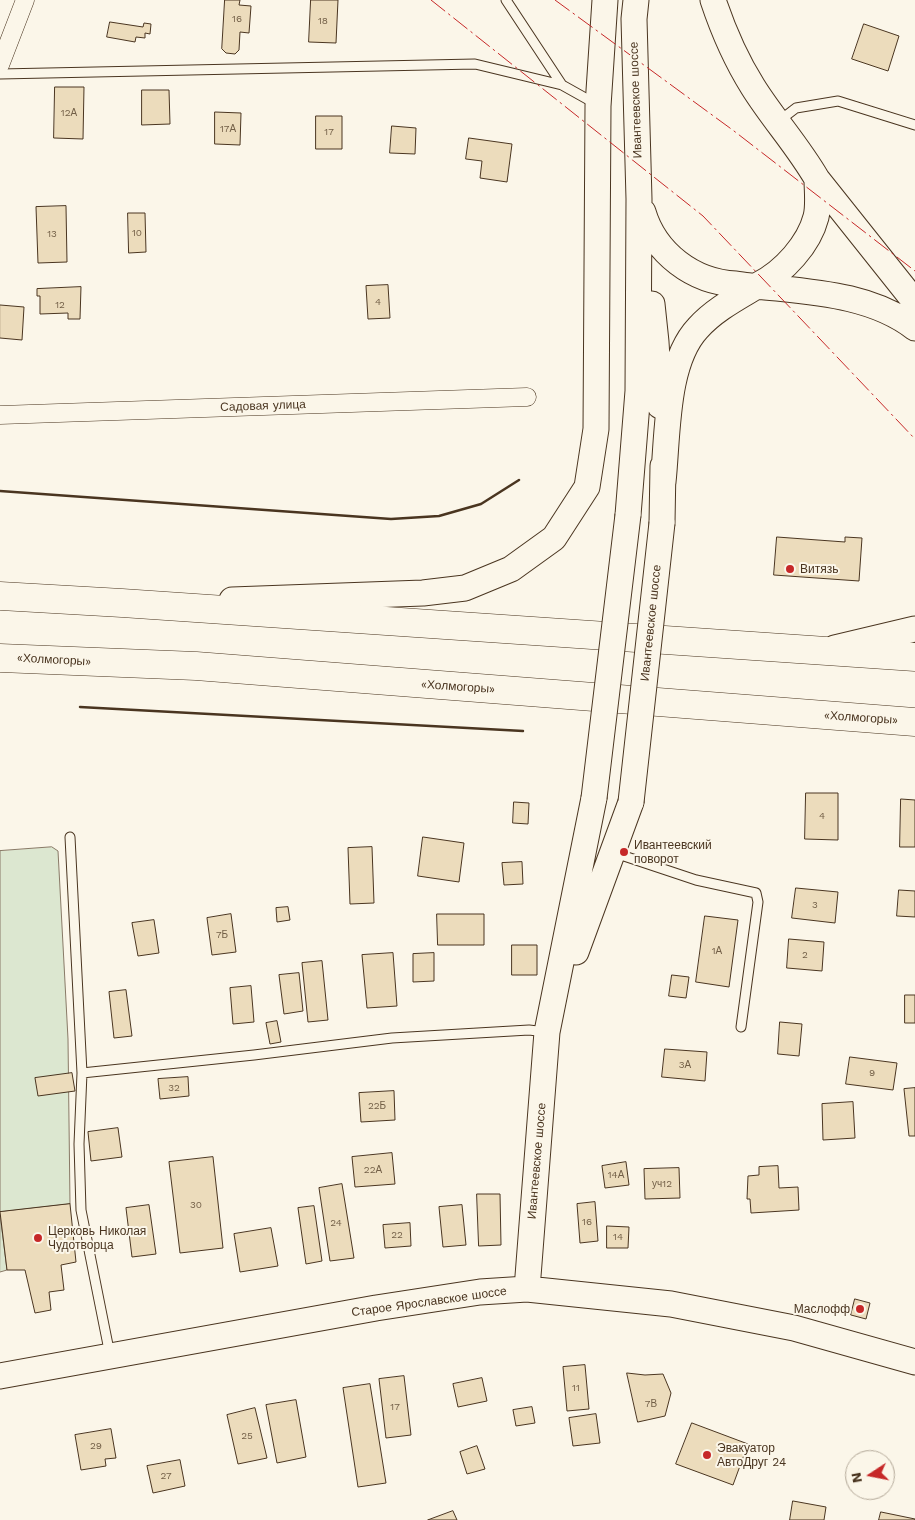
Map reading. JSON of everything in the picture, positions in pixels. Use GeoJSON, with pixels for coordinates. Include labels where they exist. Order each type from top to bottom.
{"type":"FeatureCollection","features":[{"type":"Feature","properties":{"kind":"highway"},"geometry":{"type":"LineString","coordinates":[[0,596],[915,657]]}},
{"type":"Feature","properties":{"kind":"highway","name":"«Холмогоры»"},"geometry":{"type":"LineString","coordinates":[[0,658],[196,666],[915,722]]}},
{"type":"Feature","properties":{"kind":"main road"},"geometry":{"type":"LineString","coordinates":[[122,603],[340,597],[423,593],[465,588],[511,569],[554,538],[587,487],[596,429],[598,106],[605,0]]}},
{"type":"Feature","properties":{"kind":"main road","name":"Ивантеевское шоссе"},"geometry":{"type":"LineString","coordinates":[[527,1289],[547,1032],[594,798],[628,515],[638,391],[639,200],[634,19],[636,0]]}},
{"type":"Feature","properties":{"kind":"main road"},"geometry":{"type":"LineString","coordinates":[[715,2],[742,68],[754,88],[804,157],[817,179],[915,302]]}},
{"type":"Feature","properties":{"kind":"main road"},"geometry":{"type":"LineString","coordinates":[[664,482],[673,389],[685,347],[698,327],[712,314],[757,286],[786,264],[802,246],[816,216],[817,179]]}},
{"type":"Feature","properties":{"kind":"main road"},"geometry":{"type":"LineString","coordinates":[[639,200],[653,237],[660,247],[678,263],[710,280],[854,300],[889,312],[915,328]]}},
{"type":"Feature","properties":{"kind":"main road","name":"Ивантеевское шоссе"},"geometry":{"type":"LineString","coordinates":[[547,1032],[631,802],[662,523],[664,482],[656,342],[639,200]]}},
{"type":"Feature","properties":{"kind":"main road"},"geometry":{"type":"LineString","coordinates":[[826,650],[915,629]]}},
{"type":"Feature","properties":{"kind":"main road","name":"Старое Ярославское шоссе"},"geometry":{"type":"LineString","coordinates":[[0,1376],[385,1307],[480,1292],[527,1289],[671,1304],[794,1328],[915,1362]]}},
{"type":"Feature","properties":{"kind":"street"},"geometry":{"type":"LineString","coordinates":[[0,64],[26,0]]}},
{"type":"Feature","properties":{"kind":"street","name":"Садовая улица"},"geometry":{"type":"LineString","coordinates":[[0,415],[527,397]]}},
{"type":"Feature","properties":{"kind":"lane"},"geometry":{"type":"LineString","coordinates":[[506,0],[562,84]]}},
{"type":"Feature","properties":{"kind":"lane"},"geometry":{"type":"LineString","coordinates":[[0,74],[475,64],[562,84],[598,106]]}},
{"type":"Feature","properties":{"kind":"lane"},"geometry":{"type":"LineString","coordinates":[[778,121],[796,108],[838,101],[915,126]]}},
{"type":"Feature","properties":{"kind":"lane"},"geometry":{"type":"LineString","coordinates":[[70,837],[82,1073],[79,1144],[81,1210],[110,1356]]}},
{"type":"Feature","properties":{"kind":"lane"},"geometry":{"type":"LineString","coordinates":[[612,852],[696,880],[756,893],[758,902],[741,1027]]}},
{"type":"Feature","properties":{"kind":"lane"},"geometry":{"type":"LineString","coordinates":[[82,1073],[392,1038],[529,1030],[547,1032]]}},
{"type":"Feature","properties":{"kind":"green space"},"geometry":{"type":"Polygon","coordinates":[[[52,847],[58,851],[68,1039],[70,1204],[0,1212],[0,851],[52,847]]]}},
{"type":"Feature","properties":{"kind":"green space"},"geometry":{"type":"Polygon","coordinates":[[[0,1214],[7,1270],[0,1272],[0,1214]]]}},
{"type":"Feature","properties":{"kind":"building"},"geometry":{"type":"Polygon","coordinates":[[[225,0],[240,0],[239,5],[251,6],[249,33],[240,32],[239,50],[235,54],[226,53],[222,49],[225,0]]]}},
{"type":"Feature","properties":{"kind":"building"},"geometry":{"type":"Polygon","coordinates":[[[311,0],[338,0],[336,43],[309,42],[311,0]]]}},
{"type":"Feature","properties":{"kind":"building"},"geometry":{"type":"Polygon","coordinates":[[[110,22],[143,27],[144,23],[151,24],[150,34],[145,33],[145,38],[136,37],[135,42],[107,37],[110,22]]]}},
{"type":"Feature","properties":{"kind":"building"},"geometry":{"type":"Polygon","coordinates":[[[864,24],[899,36],[888,71],[852,59],[864,24]]]}},
{"type":"Feature","properties":{"kind":"building"},"geometry":{"type":"Polygon","coordinates":[[[55,87],[84,87],[83,139],[54,138],[55,87]]]}},
{"type":"Feature","properties":{"kind":"building"},"geometry":{"type":"Polygon","coordinates":[[[142,90],[169,90],[170,124],[142,125],[142,90]]]}},
{"type":"Feature","properties":{"kind":"building"},"geometry":{"type":"Polygon","coordinates":[[[215,112],[241,113],[240,145],[215,144],[215,112]]]}},
{"type":"Feature","properties":{"kind":"building"},"geometry":{"type":"Polygon","coordinates":[[[316,116],[342,116],[342,149],[316,149],[316,116]]]}},
{"type":"Feature","properties":{"kind":"building"},"geometry":{"type":"Polygon","coordinates":[[[392,126],[416,128],[415,154],[390,153],[392,126]]]}},
{"type":"Feature","properties":{"kind":"building"},"geometry":{"type":"Polygon","coordinates":[[[469,138],[512,144],[507,182],[480,178],[482,161],[466,159],[469,138]]]}},
{"type":"Feature","properties":{"kind":"building"},"geometry":{"type":"Polygon","coordinates":[[[66,206],[67,262],[38,263],[36,207],[66,206]]]}},
{"type":"Feature","properties":{"kind":"building"},"geometry":{"type":"Polygon","coordinates":[[[128,213],[145,213],[146,252],[129,253],[128,213]]]}},
{"type":"Feature","properties":{"kind":"building"},"geometry":{"type":"Polygon","coordinates":[[[388,285],[390,318],[368,319],[366,286],[388,285]]]}},
{"type":"Feature","properties":{"kind":"building"},"geometry":{"type":"Polygon","coordinates":[[[81,287],[80,319],[68,319],[68,313],[40,314],[40,296],[37,296],[37,289],[81,287]]]}},
{"type":"Feature","properties":{"kind":"building"},"geometry":{"type":"Polygon","coordinates":[[[0,305],[24,307],[22,340],[0,338],[0,305]]]}},
{"type":"Feature","properties":{"kind":"building"},"geometry":{"type":"Polygon","coordinates":[[[777,537],[845,542],[845,537],[862,538],[859,581],[774,575],[777,537]]]}},
{"type":"Feature","properties":{"kind":"building"},"geometry":{"type":"Polygon","coordinates":[[[806,793],[838,793],[838,840],[805,839],[806,793]]]}},
{"type":"Feature","properties":{"kind":"building"},"geometry":{"type":"Polygon","coordinates":[[[901,799],[915,800],[915,847],[900,847],[901,799]]]}},
{"type":"Feature","properties":{"kind":"building"},"geometry":{"type":"Polygon","coordinates":[[[514,802],[529,803],[528,824],[513,823],[514,802]]]}},
{"type":"Feature","properties":{"kind":"building"},"geometry":{"type":"Polygon","coordinates":[[[423,837],[464,843],[459,882],[418,876],[423,837]]]}},
{"type":"Feature","properties":{"kind":"building"},"geometry":{"type":"Polygon","coordinates":[[[372,847],[374,903],[350,904],[348,848],[372,847]]]}},
{"type":"Feature","properties":{"kind":"building"},"geometry":{"type":"Polygon","coordinates":[[[522,862],[523,884],[504,885],[502,863],[522,862]]]}},
{"type":"Feature","properties":{"kind":"building"},"geometry":{"type":"Polygon","coordinates":[[[796,888],[838,892],[835,923],[792,918],[796,888]]]}},
{"type":"Feature","properties":{"kind":"building"},"geometry":{"type":"Polygon","coordinates":[[[899,890],[915,891],[915,917],[897,916],[899,890]]]}},
{"type":"Feature","properties":{"kind":"building"},"geometry":{"type":"Polygon","coordinates":[[[288,907],[290,920],[277,922],[276,908],[288,907]]]}},
{"type":"Feature","properties":{"kind":"building"},"geometry":{"type":"Polygon","coordinates":[[[231,914],[236,952],[212,955],[207,918],[231,914]]]}},
{"type":"Feature","properties":{"kind":"building"},"geometry":{"type":"Polygon","coordinates":[[[437,914],[484,914],[484,945],[438,945],[437,914]]]}},
{"type":"Feature","properties":{"kind":"building"},"geometry":{"type":"Polygon","coordinates":[[[705,916],[738,920],[729,987],[696,982],[705,916]]]}},
{"type":"Feature","properties":{"kind":"building"},"geometry":{"type":"Polygon","coordinates":[[[154,920],[159,953],[138,956],[132,923],[154,920]]]}},
{"type":"Feature","properties":{"kind":"building"},"geometry":{"type":"Polygon","coordinates":[[[789,939],[824,942],[822,971],[787,968],[789,939]]]}},
{"type":"Feature","properties":{"kind":"building"},"geometry":{"type":"Polygon","coordinates":[[[512,945],[537,945],[537,975],[512,975],[512,945]]]}},
{"type":"Feature","properties":{"kind":"building"},"geometry":{"type":"Polygon","coordinates":[[[393,953],[397,1006],[367,1008],[362,955],[393,953]]]}},
{"type":"Feature","properties":{"kind":"building"},"geometry":{"type":"Polygon","coordinates":[[[434,953],[434,981],[413,982],[413,954],[434,953]]]}},
{"type":"Feature","properties":{"kind":"building"},"geometry":{"type":"Polygon","coordinates":[[[322,961],[328,1020],[308,1022],[302,963],[322,961]]]}},
{"type":"Feature","properties":{"kind":"building"},"geometry":{"type":"Polygon","coordinates":[[[299,973],[303,1011],[284,1014],[279,975],[299,973]]]}},
{"type":"Feature","properties":{"kind":"building"},"geometry":{"type":"Polygon","coordinates":[[[672,975],[689,977],[686,998],[669,996],[672,975]]]}},
{"type":"Feature","properties":{"kind":"building"},"geometry":{"type":"Polygon","coordinates":[[[251,986],[254,1022],[233,1024],[230,988],[251,986]]]}},
{"type":"Feature","properties":{"kind":"building"},"geometry":{"type":"Polygon","coordinates":[[[126,990],[132,1036],[114,1038],[109,992],[126,990]]]}},
{"type":"Feature","properties":{"kind":"building"},"geometry":{"type":"Polygon","coordinates":[[[905,995],[915,995],[915,1023],[905,1023],[905,995]]]}},
{"type":"Feature","properties":{"kind":"building"},"geometry":{"type":"Polygon","coordinates":[[[277,1021],[281,1042],[270,1044],[266,1023],[277,1021]]]}},
{"type":"Feature","properties":{"kind":"building"},"geometry":{"type":"Polygon","coordinates":[[[780,1022],[802,1024],[799,1056],[778,1054],[780,1022]]]}},
{"type":"Feature","properties":{"kind":"building"},"geometry":{"type":"Polygon","coordinates":[[[665,1049],[707,1052],[705,1081],[662,1077],[665,1049]]]}},
{"type":"Feature","properties":{"kind":"building"},"geometry":{"type":"Polygon","coordinates":[[[850,1057],[897,1063],[893,1090],[846,1084],[850,1057]]]}},
{"type":"Feature","properties":{"kind":"building"},"geometry":{"type":"Polygon","coordinates":[[[72,1073],[75,1091],[38,1096],[35,1078],[72,1073]]]}},
{"type":"Feature","properties":{"kind":"building"},"geometry":{"type":"Polygon","coordinates":[[[188,1077],[189,1096],[160,1099],[158,1079],[188,1077]]]}},
{"type":"Feature","properties":{"kind":"building"},"geometry":{"type":"Polygon","coordinates":[[[915,1088],[915,1136],[909,1136],[904,1089],[915,1088]]]}},
{"type":"Feature","properties":{"kind":"building"},"geometry":{"type":"Polygon","coordinates":[[[394,1091],[395,1120],[361,1122],[359,1093],[394,1091]]]}},
{"type":"Feature","properties":{"kind":"building"},"geometry":{"type":"Polygon","coordinates":[[[853,1102],[855,1138],[823,1140],[822,1104],[853,1102]]]}},
{"type":"Feature","properties":{"kind":"building"},"geometry":{"type":"Polygon","coordinates":[[[118,1128],[122,1157],[91,1161],[88,1132],[118,1128]]]}},
{"type":"Feature","properties":{"kind":"building"},"geometry":{"type":"Polygon","coordinates":[[[392,1153],[395,1184],[355,1187],[352,1157],[392,1153]]]}},
{"type":"Feature","properties":{"kind":"building"},"geometry":{"type":"Polygon","coordinates":[[[213,1157],[223,1248],[180,1253],[169,1162],[213,1157]]]}},
{"type":"Feature","properties":{"kind":"building"},"geometry":{"type":"Polygon","coordinates":[[[626,1162],[629,1185],[605,1188],[602,1166],[626,1162]]]}},
{"type":"Feature","properties":{"kind":"building"},"geometry":{"type":"Polygon","coordinates":[[[778,1166],[779,1188],[798,1187],[799,1210],[751,1213],[750,1199],[747,1199],[748,1176],[759,1175],[759,1167],[778,1166]]]}},
{"type":"Feature","properties":{"kind":"building"},"geometry":{"type":"Polygon","coordinates":[[[679,1168],[680,1198],[645,1199],[644,1169],[679,1168]]]}},
{"type":"Feature","properties":{"kind":"building"},"geometry":{"type":"Polygon","coordinates":[[[342,1184],[354,1258],[330,1261],[319,1188],[342,1184]]]}},
{"type":"Feature","properties":{"kind":"building"},"geometry":{"type":"Polygon","coordinates":[[[477,1194],[500,1194],[501,1245],[479,1246],[477,1194]]]}},
{"type":"Feature","properties":{"kind":"building"},"geometry":{"type":"Polygon","coordinates":[[[595,1202],[598,1241],[580,1243],[577,1204],[595,1202]]]}},
{"type":"Feature","properties":{"kind":"building","name":"Церковь Николая Чудотворца"},"geometry":{"type":"Polygon","coordinates":[[[70,1204],[76,1262],[61,1265],[64,1290],[49,1292],[51,1310],[35,1313],[25,1270],[7,1270],[0,1212],[70,1204]]]}},
{"type":"Feature","properties":{"kind":"building"},"geometry":{"type":"Polygon","coordinates":[[[149,1205],[156,1254],[132,1257],[126,1208],[149,1205]]]}},
{"type":"Feature","properties":{"kind":"building"},"geometry":{"type":"Polygon","coordinates":[[[462,1205],[466,1245],[443,1247],[439,1207],[462,1205]]]}},
{"type":"Feature","properties":{"kind":"building"},"geometry":{"type":"Polygon","coordinates":[[[314,1206],[322,1261],[306,1264],[298,1208],[314,1206]]]}},
{"type":"Feature","properties":{"kind":"building"},"geometry":{"type":"Polygon","coordinates":[[[410,1223],[411,1246],[385,1248],[383,1225],[410,1223]]]}},
{"type":"Feature","properties":{"kind":"building"},"geometry":{"type":"Polygon","coordinates":[[[607,1226],[629,1227],[628,1248],[607,1248],[607,1226]]]}},
{"type":"Feature","properties":{"kind":"building"},"geometry":{"type":"Polygon","coordinates":[[[271,1228],[278,1266],[240,1272],[234,1234],[271,1228]]]}},
{"type":"Feature","properties":{"kind":"building"},"geometry":{"type":"Polygon","coordinates":[[[855,1299],[870,1303],[866,1319],[851,1315],[855,1299]]]}},
{"type":"Feature","properties":{"kind":"building"},"geometry":{"type":"Polygon","coordinates":[[[585,1365],[589,1409],[567,1411],[563,1367],[585,1365]]]}},
{"type":"Feature","properties":{"kind":"building"},"geometry":{"type":"Polygon","coordinates":[[[627,1373],[663,1374],[671,1393],[665,1416],[638,1422],[627,1373]]]}},
{"type":"Feature","properties":{"kind":"building"},"geometry":{"type":"Polygon","coordinates":[[[404,1376],[411,1435],[386,1438],[379,1379],[404,1376]]]}},
{"type":"Feature","properties":{"kind":"building"},"geometry":{"type":"Polygon","coordinates":[[[482,1378],[487,1401],[458,1407],[453,1384],[482,1378]]]}},
{"type":"Feature","properties":{"kind":"building"},"geometry":{"type":"Polygon","coordinates":[[[370,1384],[386,1483],[358,1487],[343,1388],[370,1384]]]}},
{"type":"Feature","properties":{"kind":"building"},"geometry":{"type":"Polygon","coordinates":[[[296,1400],[306,1457],[277,1463],[266,1405],[296,1400]]]}},
{"type":"Feature","properties":{"kind":"building"},"geometry":{"type":"Polygon","coordinates":[[[532,1407],[535,1423],[516,1426],[513,1410],[532,1407]]]}},
{"type":"Feature","properties":{"kind":"building"},"geometry":{"type":"Polygon","coordinates":[[[255,1408],[267,1458],[238,1464],[227,1415],[255,1408]]]}},
{"type":"Feature","properties":{"kind":"building"},"geometry":{"type":"Polygon","coordinates":[[[596,1414],[600,1443],[573,1446],[569,1418],[596,1414]]]}},
{"type":"Feature","properties":{"kind":"building"},"geometry":{"type":"Polygon","coordinates":[[[692,1423],[748,1444],[733,1485],[676,1464],[692,1423]]]}},
{"type":"Feature","properties":{"kind":"building"},"geometry":{"type":"Polygon","coordinates":[[[111,1429],[116,1458],[105,1459],[106,1466],[81,1470],[75,1435],[111,1429]]]}},
{"type":"Feature","properties":{"kind":"building"},"geometry":{"type":"Polygon","coordinates":[[[477,1446],[485,1469],[467,1474],[460,1452],[477,1446]]]}},
{"type":"Feature","properties":{"kind":"building"},"geometry":{"type":"Polygon","coordinates":[[[180,1460],[185,1486],[153,1493],[147,1466],[180,1460]]]}},
{"type":"Feature","properties":{"kind":"building"},"geometry":{"type":"Polygon","coordinates":[[[793,1501],[826,1507],[824,1520],[790,1520],[793,1501]]]}},
{"type":"Feature","properties":{"kind":"building"},"geometry":{"type":"Polygon","coordinates":[[[453,1511],[457,1520],[428,1520],[453,1511]]]}},
{"type":"Feature","properties":{"kind":"building"},"geometry":{"type":"Polygon","coordinates":[[[881,1512],[915,1519],[915,1520],[879,1520],[881,1512]]]}},
{"type":"Feature","properties":{"kind":"wall"},"geometry":{"type":"LineString","coordinates":[[0,491],[391,519],[439,516],[481,504],[519,480]]}},
{"type":"Feature","properties":{"kind":"wall"},"geometry":{"type":"LineString","coordinates":[[80,707],[523,731]]}},
{"type":"Feature","properties":{"kind":"power"},"geometry":{"type":"LineString","coordinates":[[431,0],[703,216],[915,439]]}},
{"type":"Feature","properties":{"kind":"power"},"geometry":{"type":"LineString","coordinates":[[555,0],[734,131],[915,271]]}},
{"type":"Feature","properties":{"kind":"place","name":"Витязь"},"geometry":{"type":"Point","coordinates":[790,569]}},
{"type":"Feature","properties":{"kind":"place","name":"Ивантеевский поворот"},"geometry":{"type":"Point","coordinates":[624,852]}},
{"type":"Feature","properties":{"kind":"place","name":"Церковь Николая Чудотворца"},"geometry":{"type":"Point","coordinates":[38,1238]}},
{"type":"Feature","properties":{"kind":"place","name":"Маслофф"},"geometry":{"type":"Point","coordinates":[860,1309]}},
{"type":"Feature","properties":{"kind":"place","name":"Эвакуатор АвтоДруг 24"},"geometry":{"type":"Point","coordinates":[707,1455]}}]}
